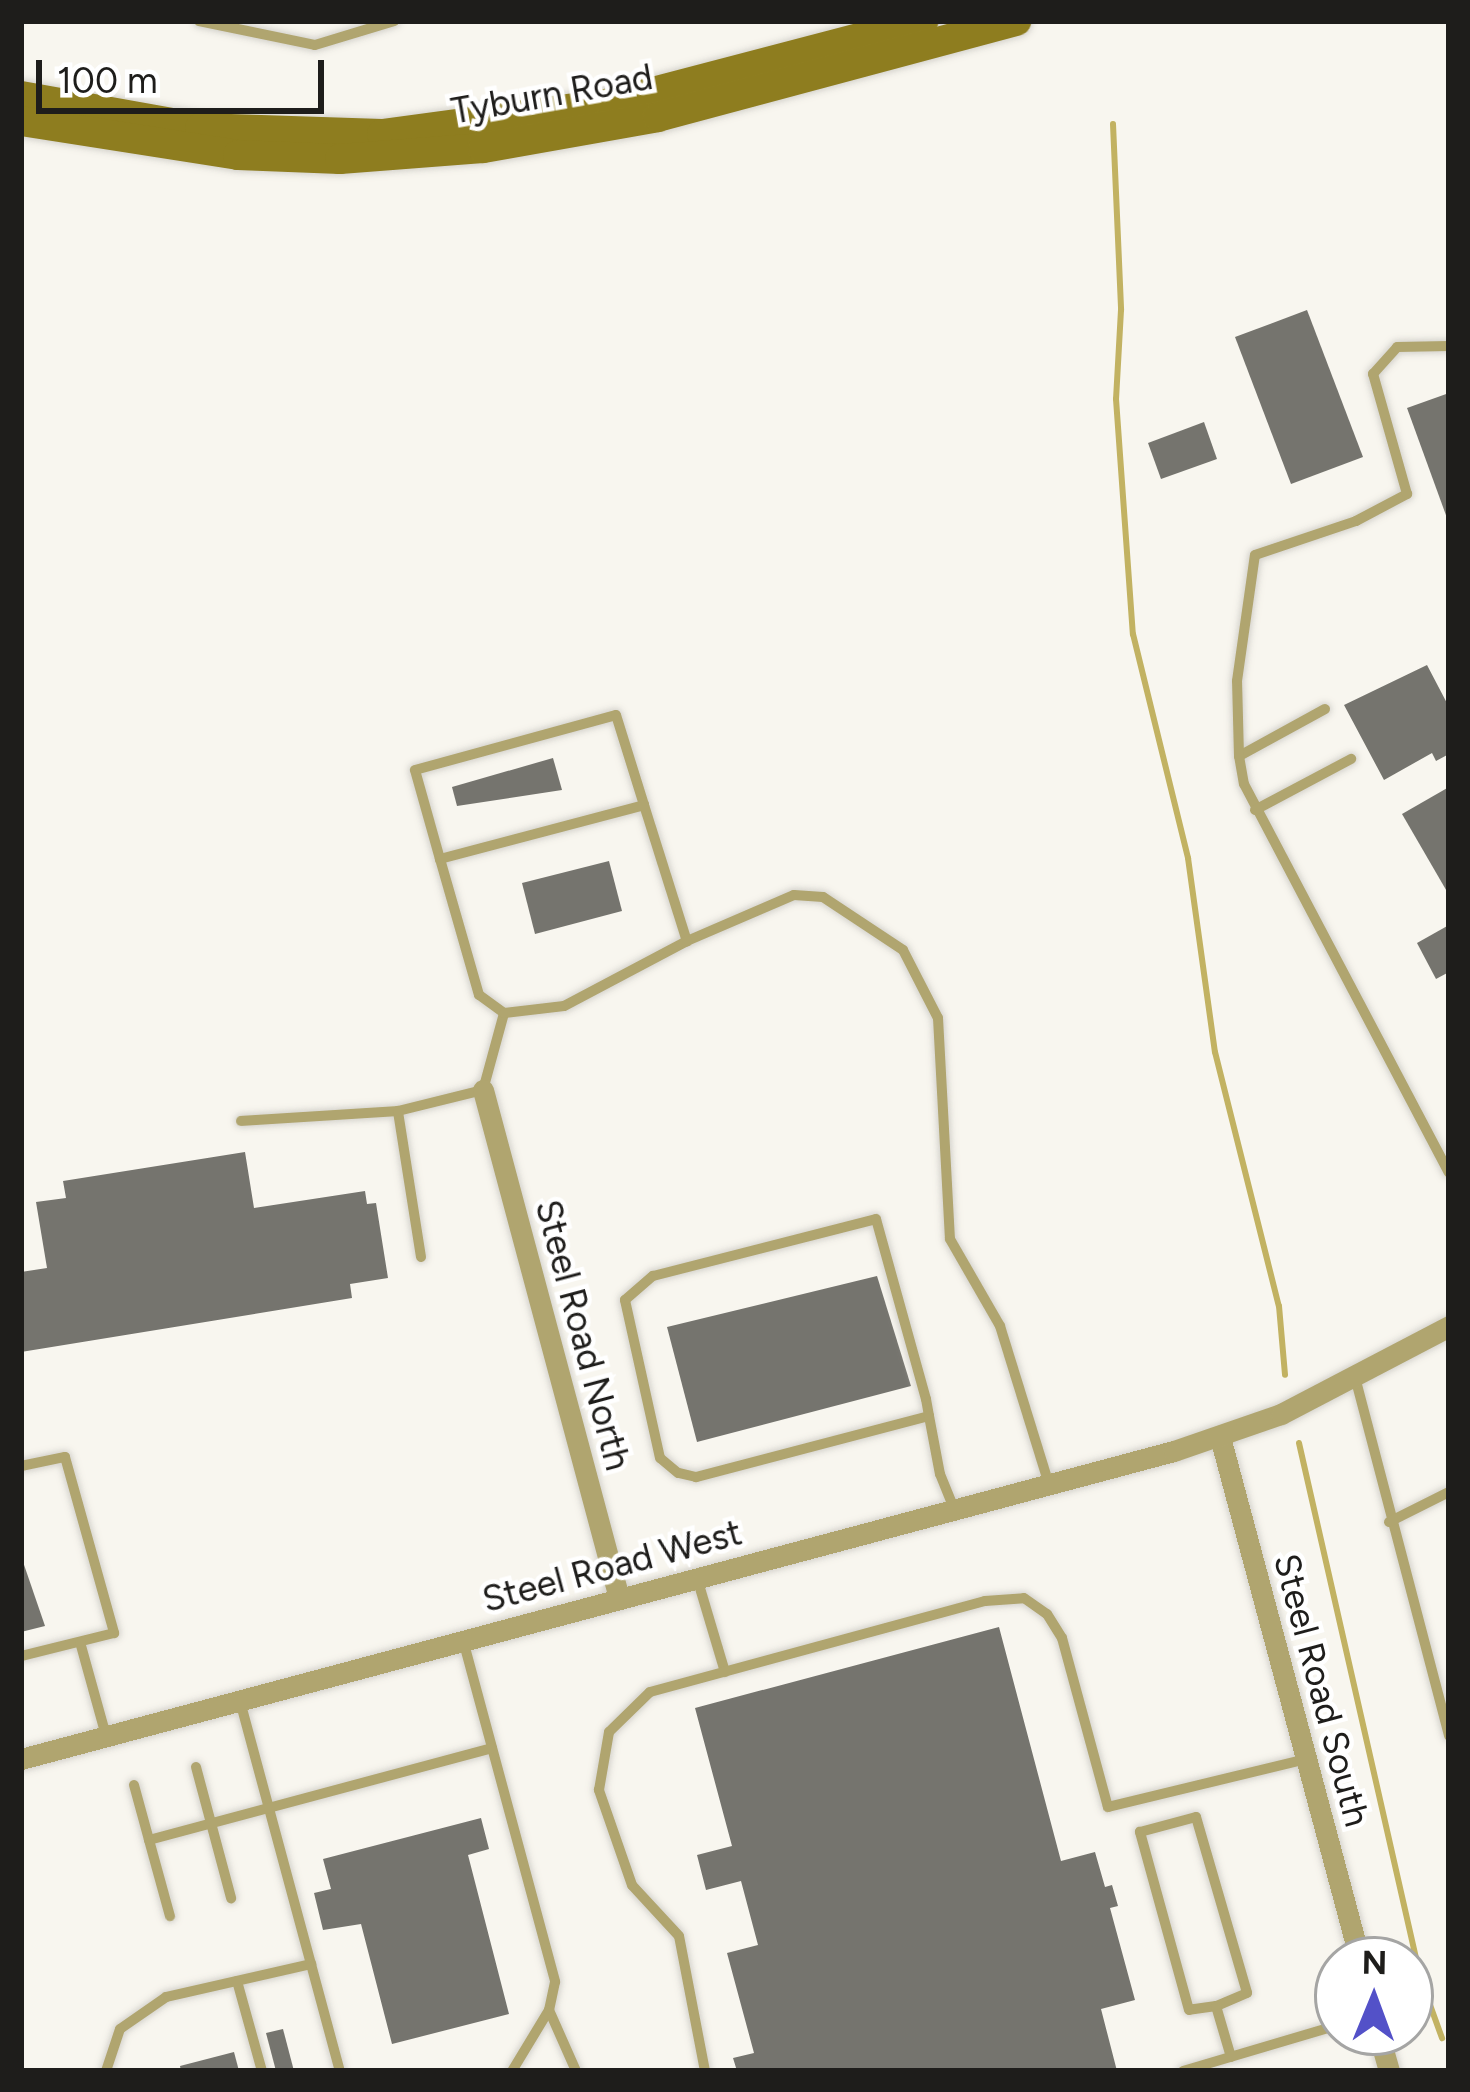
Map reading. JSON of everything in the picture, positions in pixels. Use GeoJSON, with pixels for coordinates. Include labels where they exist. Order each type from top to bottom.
{"type":"FeatureCollection","features":[{"type":"Feature","properties":{"kind":"main road","name":"Tyburn Road"},"geometry":{"type":"LineString","coordinates":[[21,96],[200,128],[382,134],[611,104],[923,21]]}},
{"type":"Feature","properties":{"kind":"main road","name":"Tyburn Road"},"geometry":{"type":"LineString","coordinates":[[21,121],[94,136],[306,159],[482,148],[658,117],[1016,21]]}},
{"type":"Feature","properties":{"kind":"main road"},"geometry":{"type":"LineString","coordinates":[[21,147],[39,137],[94,136]]}},
{"type":"Feature","properties":{"kind":"street","name":"Steel Road North"},"geometry":{"type":"LineString","coordinates":[[484,1090],[619,1598]]}},
{"type":"Feature","properties":{"kind":"street","name":"Steel Road West"},"geometry":{"type":"LineString","coordinates":[[21,1759],[1220,1437],[1354,1377],[1449,1326]]}},
{"type":"Feature","properties":{"kind":"street","name":"Steel Road South"},"geometry":{"type":"LineString","coordinates":[[1220,1437],[1354,1936]]}},
{"type":"Feature","properties":{"kind":"lane"},"geometry":{"type":"LineString","coordinates":[[199,21],[315,45],[394,21]]}},
{"type":"Feature","properties":{"kind":"lane"},"geometry":{"type":"LineString","coordinates":[[1449,346],[1397,347],[1373,374],[1407,494],[1356,521],[1256,555],[1237,680],[1239,756],[1256,810],[1449,1172]]}},
{"type":"Feature","properties":{"kind":"lane"},"geometry":{"type":"LineString","coordinates":[[1239,756],[1325,709]]}},
{"type":"Feature","properties":{"kind":"lane"},"geometry":{"type":"LineString","coordinates":[[687,941],[616,715],[415,770],[479,995],[504,1013],[518,1018],[564,1006],[687,941],[794,895],[823,897],[903,950],[938,1018],[950,1239],[1000,1326],[1049,1484]]}},
{"type":"Feature","properties":{"kind":"lane"},"geometry":{"type":"LineString","coordinates":[[1256,810],[1351,759]]}},
{"type":"Feature","properties":{"kind":"lane"},"geometry":{"type":"LineString","coordinates":[[440,859],[644,805]]}},
{"type":"Feature","properties":{"kind":"lane"},"geometry":{"type":"LineString","coordinates":[[241,1121],[398,1111],[484,1090],[504,1013]]}},
{"type":"Feature","properties":{"kind":"lane"},"geometry":{"type":"LineString","coordinates":[[398,1111],[421,1257]]}},
{"type":"Feature","properties":{"kind":"lane"},"geometry":{"type":"LineString","coordinates":[[929,1416],[696,1477],[679,1473],[660,1458],[625,1300],[653,1276],[876,1219],[929,1416],[954,1510]]}},
{"type":"Feature","properties":{"kind":"lane"},"geometry":{"type":"LineString","coordinates":[[1354,1377],[1449,1736]]}},
{"type":"Feature","properties":{"kind":"lane"},"geometry":{"type":"LineString","coordinates":[[21,1466],[65,1456],[115,1633],[21,1656]]}},
{"type":"Feature","properties":{"kind":"lane"},"geometry":{"type":"LineString","coordinates":[[1389,1522],[1449,1492]]}},
{"type":"Feature","properties":{"kind":"lane"},"geometry":{"type":"LineString","coordinates":[[697,1577],[725,1672]]}},
{"type":"Feature","properties":{"kind":"lane"},"geometry":{"type":"LineString","coordinates":[[705,2071],[680,1936],[632,1885],[599,1773],[609,1732],[632,1703],[725,1672],[985,1601],[1024,1598],[1047,1614],[1062,1638],[1108,1808],[1306,1759]]}},
{"type":"Feature","properties":{"kind":"lane"},"geometry":{"type":"LineString","coordinates":[[463,1640],[555,1982],[549,2010],[512,2071]]}},
{"type":"Feature","properties":{"kind":"lane"},"geometry":{"type":"LineString","coordinates":[[80,1642],[106,1736]]}},
{"type":"Feature","properties":{"kind":"lane"},"geometry":{"type":"LineString","coordinates":[[241,1701],[340,2071]]}},
{"type":"Feature","properties":{"kind":"lane"},"geometry":{"type":"LineString","coordinates":[[149,1840],[492,1748]]}},
{"type":"Feature","properties":{"kind":"lane"},"geometry":{"type":"LineString","coordinates":[[196,1767],[231,1898]]}},
{"type":"Feature","properties":{"kind":"lane"},"geometry":{"type":"LineString","coordinates":[[134,1785],[170,1916]]}},
{"type":"Feature","properties":{"kind":"lane"},"geometry":{"type":"LineString","coordinates":[[1196,1817],[1246,1993],[1216,2006],[1189,2010],[1140,1832],[1196,1817]]}},
{"type":"Feature","properties":{"kind":"lane"},"geometry":{"type":"LineString","coordinates":[[106,2071],[120,2029],[138,2012],[311,1964]]}},
{"type":"Feature","properties":{"kind":"lane"},"geometry":{"type":"LineString","coordinates":[[237,1981],[262,2071]]}},
{"type":"Feature","properties":{"kind":"lane"},"geometry":{"type":"LineString","coordinates":[[1216,2006],[1231,2056]]}},
{"type":"Feature","properties":{"kind":"lane"},"geometry":{"type":"LineString","coordinates":[[549,2010],[576,2071]]}},
{"type":"Feature","properties":{"kind":"lane"},"geometry":{"type":"LineString","coordinates":[[1183,2071],[1314,2032]]}},
{"type":"Feature","properties":{"kind":"building"},"geometry":{"type":"Polygon","coordinates":[[[1307,310],[1363,457],[1291,484],[1235,337],[1307,310]]]}},
{"type":"Feature","properties":{"kind":"building"},"geometry":{"type":"Polygon","coordinates":[[[1449,393],[1449,518],[1447,518],[1407,408],[1449,393]]]}},
{"type":"Feature","properties":{"kind":"building"},"geometry":{"type":"Polygon","coordinates":[[[1204,422],[1217,459],[1161,479],[1148,443],[1204,422]]]}},
{"type":"Feature","properties":{"kind":"building"},"geometry":{"type":"Polygon","coordinates":[[[1427,665],[1449,707],[1449,754],[1436,761],[1432,753],[1384,780],[1344,705],[1427,665]]]}},
{"type":"Feature","properties":{"kind":"building"},"geometry":{"type":"Polygon","coordinates":[[[553,758],[562,790],[457,806],[452,787],[553,758]]]}},
{"type":"Feature","properties":{"kind":"building"},"geometry":{"type":"Polygon","coordinates":[[[1449,787],[1449,895],[1402,814],[1449,787]]]}},
{"type":"Feature","properties":{"kind":"building"},"geometry":{"type":"Polygon","coordinates":[[[609,861],[622,911],[535,934],[522,883],[609,861]]]}},
{"type":"Feature","properties":{"kind":"building"},"geometry":{"type":"Polygon","coordinates":[[[1449,925],[1449,972],[1436,979],[1417,943],[1449,925]]]}},
{"type":"Feature","properties":{"kind":"building"},"geometry":{"type":"Polygon","coordinates":[[[245,1152],[254,1208],[365,1191],[367,1204],[376,1203],[388,1278],[350,1284],[352,1298],[21,1352],[21,1272],[47,1268],[36,1202],[66,1198],[63,1181],[245,1152]]]}},
{"type":"Feature","properties":{"kind":"building"},"geometry":{"type":"Polygon","coordinates":[[[877,1276],[911,1386],[697,1442],[667,1327],[877,1276]]]}},
{"type":"Feature","properties":{"kind":"building"},"geometry":{"type":"Polygon","coordinates":[[[21,1556],[45,1626],[21,1632],[21,1556]]]}},
{"type":"Feature","properties":{"kind":"building"},"geometry":{"type":"Polygon","coordinates":[[[999,1627],[1061,1861],[1095,1852],[1105,1887],[1112,1885],[1118,1906],[1110,1908],[1135,2000],[1101,2009],[1117,2071],[737,2071],[733,2058],[754,2053],[727,1953],[758,1945],[741,1881],[706,1890],[697,1855],[732,1846],[695,1708],[999,1627]]]}},
{"type":"Feature","properties":{"kind":"building"},"geometry":{"type":"Polygon","coordinates":[[[481,1818],[489,1849],[468,1855],[509,2014],[392,2044],[361,1924],[323,1930],[314,1893],[331,1889],[323,1859],[481,1818]]]}},
{"type":"Feature","properties":{"kind":"building"},"geometry":{"type":"Polygon","coordinates":[[[283,2029],[294,2071],[276,2071],[266,2033],[283,2029]]]}},
{"type":"Feature","properties":{"kind":"building"},"geometry":{"type":"Polygon","coordinates":[[[234,2052],[239,2071],[181,2071],[180,2066],[234,2052]]]}},
{"type":"Feature","properties":{"kind":"waterway"},"geometry":{"type":"LineString","coordinates":[[1113,124],[1121,310],[1116,399],[1133,634],[1188,858],[1215,1052],[1279,1306],[1285,1375]]}},
{"type":"Feature","properties":{"kind":"waterway"},"geometry":{"type":"LineString","coordinates":[[1299,1443],[1421,1980],[1442,2038]]}}]}
